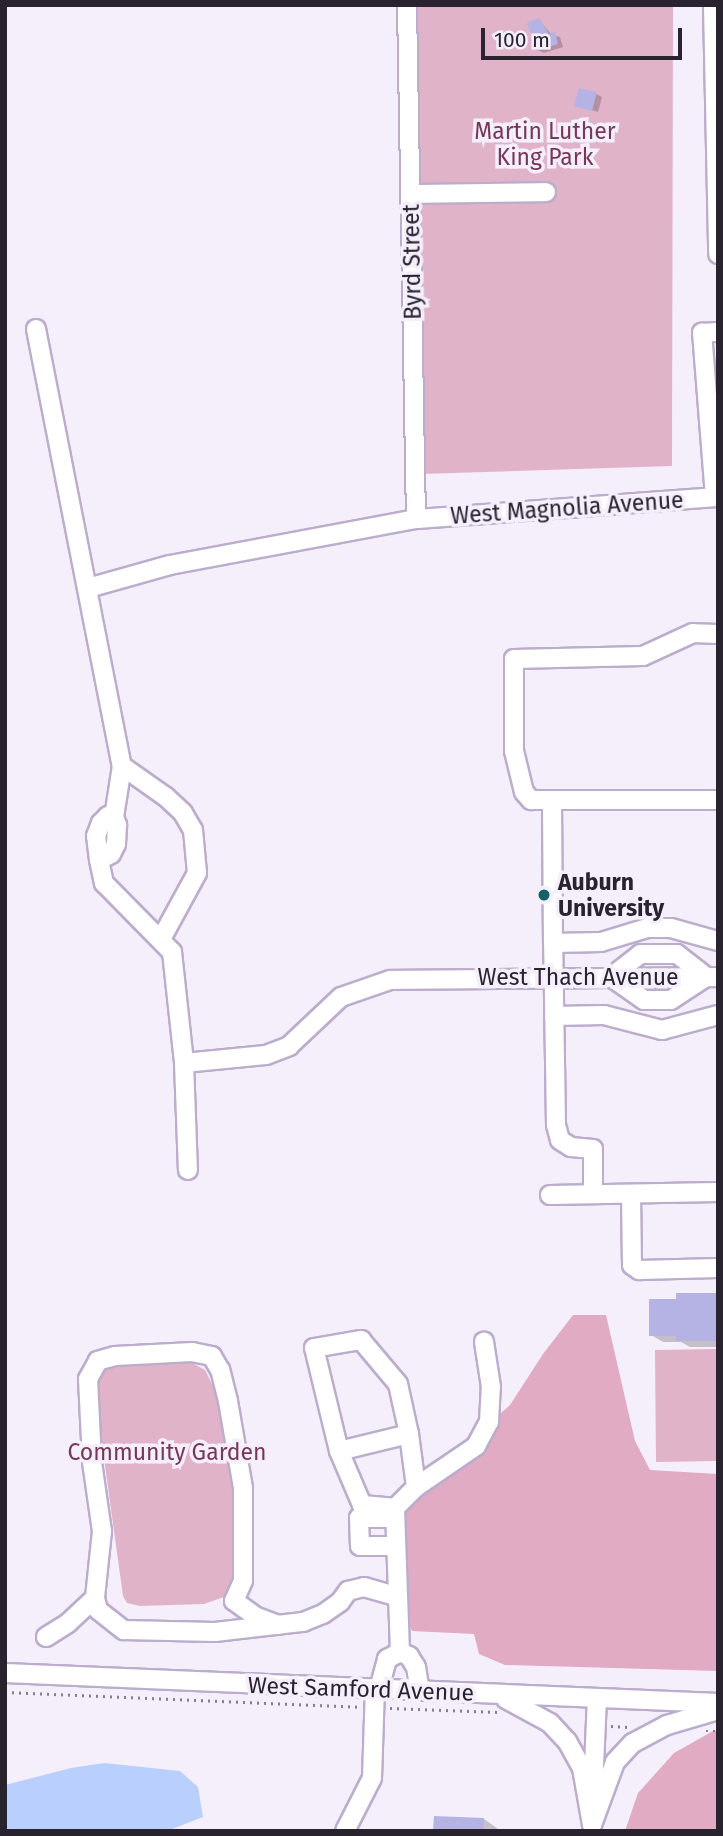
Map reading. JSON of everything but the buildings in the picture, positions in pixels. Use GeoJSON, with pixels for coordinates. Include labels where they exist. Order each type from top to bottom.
{"type":"FeatureCollection","features":[{"type":"Feature","properties":{"kind":"street","name":"Byrd Street"},"geometry":{"type":"LineString","coordinates":[[407,5],[416,519]]}},
{"type":"Feature","properties":{"kind":"street"},"geometry":{"type":"LineString","coordinates":[[713,5],[718,254]]}},
{"type":"Feature","properties":{"kind":"street"},"geometry":{"type":"LineString","coordinates":[[411,194],[546,192]]}},
{"type":"Feature","properties":{"kind":"street"},"geometry":{"type":"LineString","coordinates":[[36,328],[121,766],[114,817],[117,825],[116,844],[111,854],[99,860],[104,883],[172,952],[184,1063],[188,1170]]}},
{"type":"Feature","properties":{"kind":"street"},"geometry":{"type":"LineString","coordinates":[[717,497],[702,333],[718,332]]}},
{"type":"Feature","properties":{"kind":"street","name":"West Magnolia Avenue"},"geometry":{"type":"LineString","coordinates":[[88,587],[183,562],[416,519],[717,497]]}},
{"type":"Feature","properties":{"kind":"street"},"geometry":{"type":"LineString","coordinates":[[718,634],[694,633],[643,656],[514,659],[514,751],[524,792],[531,800],[718,800]]}},
{"type":"Feature","properties":{"kind":"street"},"geometry":{"type":"LineString","coordinates":[[121,766],[166,797],[183,813],[193,830],[197,873],[161,939]]}},
{"type":"Feature","properties":{"kind":"street"},"geometry":{"type":"LineString","coordinates":[[552,802],[552,977],[556,1125],[560,1140],[571,1147],[593,1149],[593,1194]]}},
{"type":"Feature","properties":{"kind":"street"},"geometry":{"type":"LineString","coordinates":[[553,943],[601,942],[647,928],[671,928],[718,941]]}},
{"type":"Feature","properties":{"kind":"street","name":"West Thach Avenue"},"geometry":{"type":"LineString","coordinates":[[184,1063],[266,1055],[289,1045],[341,997],[390,980],[439,977],[712,977]]}},
{"type":"Feature","properties":{"kind":"street"},"geometry":{"type":"LineString","coordinates":[[554,1016],[604,1015],[662,1030],[718,1015]]}},
{"type":"Feature","properties":{"kind":"street"},"geometry":{"type":"LineString","coordinates":[[550,1195],[718,1192]]}},
{"type":"Feature","properties":{"kind":"street"},"geometry":{"type":"LineString","coordinates":[[631,1194],[632,1265],[639,1270],[718,1268]]}},
{"type":"Feature","properties":{"kind":"street"},"geometry":{"type":"LineString","coordinates":[[395,1513],[362,1505],[339,1451],[314,1348],[361,1340],[398,1384],[409,1434],[416,1488]]}},
{"type":"Feature","properties":{"kind":"street"},"geometry":{"type":"LineString","coordinates":[[400,1652],[395,1513],[416,1488],[476,1446],[489,1422],[491,1387],[484,1342]]}},
{"type":"Feature","properties":{"kind":"street"},"geometry":{"type":"LineString","coordinates":[[278,1625],[255,1616],[234,1601],[243,1581],[242,1474],[220,1370],[212,1356],[204,1352],[115,1356],[98,1361],[88,1379],[92,1462],[102,1531],[95,1598],[99,1610],[124,1630],[215,1632],[278,1625],[303,1622],[323,1615],[340,1602],[348,1591],[364,1587],[396,1596]]}},
{"type":"Feature","properties":{"kind":"street"},"geometry":{"type":"LineString","coordinates":[[339,1451],[409,1434]]}},
{"type":"Feature","properties":{"kind":"street"},"geometry":{"type":"LineString","coordinates":[[395,1513],[359,1518],[360,1546],[396,1546]]}},
{"type":"Feature","properties":{"kind":"street"},"geometry":{"type":"LineString","coordinates":[[46,1637],[68,1623],[95,1598]]}},
{"type":"Feature","properties":{"kind":"street"},"geometry":{"type":"LineString","coordinates":[[345,1831],[372,1778],[377,1689],[387,1659],[400,1652]]}},
{"type":"Feature","properties":{"kind":"street"},"geometry":{"type":"LineString","coordinates":[[400,1652],[409,1656],[416,1667],[420,1691]]}},
{"type":"Feature","properties":{"kind":"street","name":"West Samford Avenue"},"geometry":{"type":"LineString","coordinates":[[5,1673],[718,1703]]}},
{"type":"Feature","properties":{"kind":"street"},"geometry":{"type":"LineString","coordinates":[[495,1694],[550,1723],[567,1741],[582,1768],[592,1828]]}},
{"type":"Feature","properties":{"kind":"street"},"geometry":{"type":"LineString","coordinates":[[592,1828],[597,1698]]}},
{"type":"Feature","properties":{"kind":"street"},"geometry":{"type":"LineString","coordinates":[[592,1828],[615,1762],[633,1743],[667,1725],[718,1710]]}},
{"type":"Feature","properties":{"kind":"green space","name":"Martin Luther King Park"},"geometry":{"type":"Polygon","coordinates":[[[416,5],[673,5],[672,466],[421,474],[416,5]]]}},
{"type":"Feature","properties":{"kind":"green space"},"geometry":{"type":"Polygon","coordinates":[[[718,1349],[718,1461],[656,1462],[655,1350],[718,1349]]]}},
{"type":"Feature","properties":{"kind":"green space","name":"Community Garden"},"geometry":{"type":"Polygon","coordinates":[[[178,1355],[205,1370],[223,1406],[231,1450],[235,1587],[227,1596],[204,1604],[140,1606],[127,1603],[123,1596],[94,1386],[98,1371],[112,1362],[178,1355]]]}},
{"type":"Feature","properties":{"kind":"shaded area"},"geometry":{"type":"Polygon","coordinates":[[[573,1315],[606,1315],[635,1441],[650,1470],[718,1474],[718,1671],[505,1665],[479,1654],[474,1634],[412,1631],[396,1596],[395,1508],[510,1405],[543,1354],[573,1315]]]}},
{"type":"Feature","properties":{"kind":"shaded area"},"geometry":{"type":"Polygon","coordinates":[[[713,1731],[718,1731],[718,1831],[625,1831],[638,1793],[674,1753],[713,1731]]]}},
{"type":"Feature","properties":{"kind":"water"},"geometry":{"type":"Polygon","coordinates":[[[104,1763],[180,1771],[198,1787],[203,1817],[167,1831],[5,1831],[5,1785],[71,1768],[104,1763]]]}},
{"type":"Feature","properties":{"kind":"place","name":"Auburn University"},"geometry":{"type":"Point","coordinates":[544,895]}}]}
